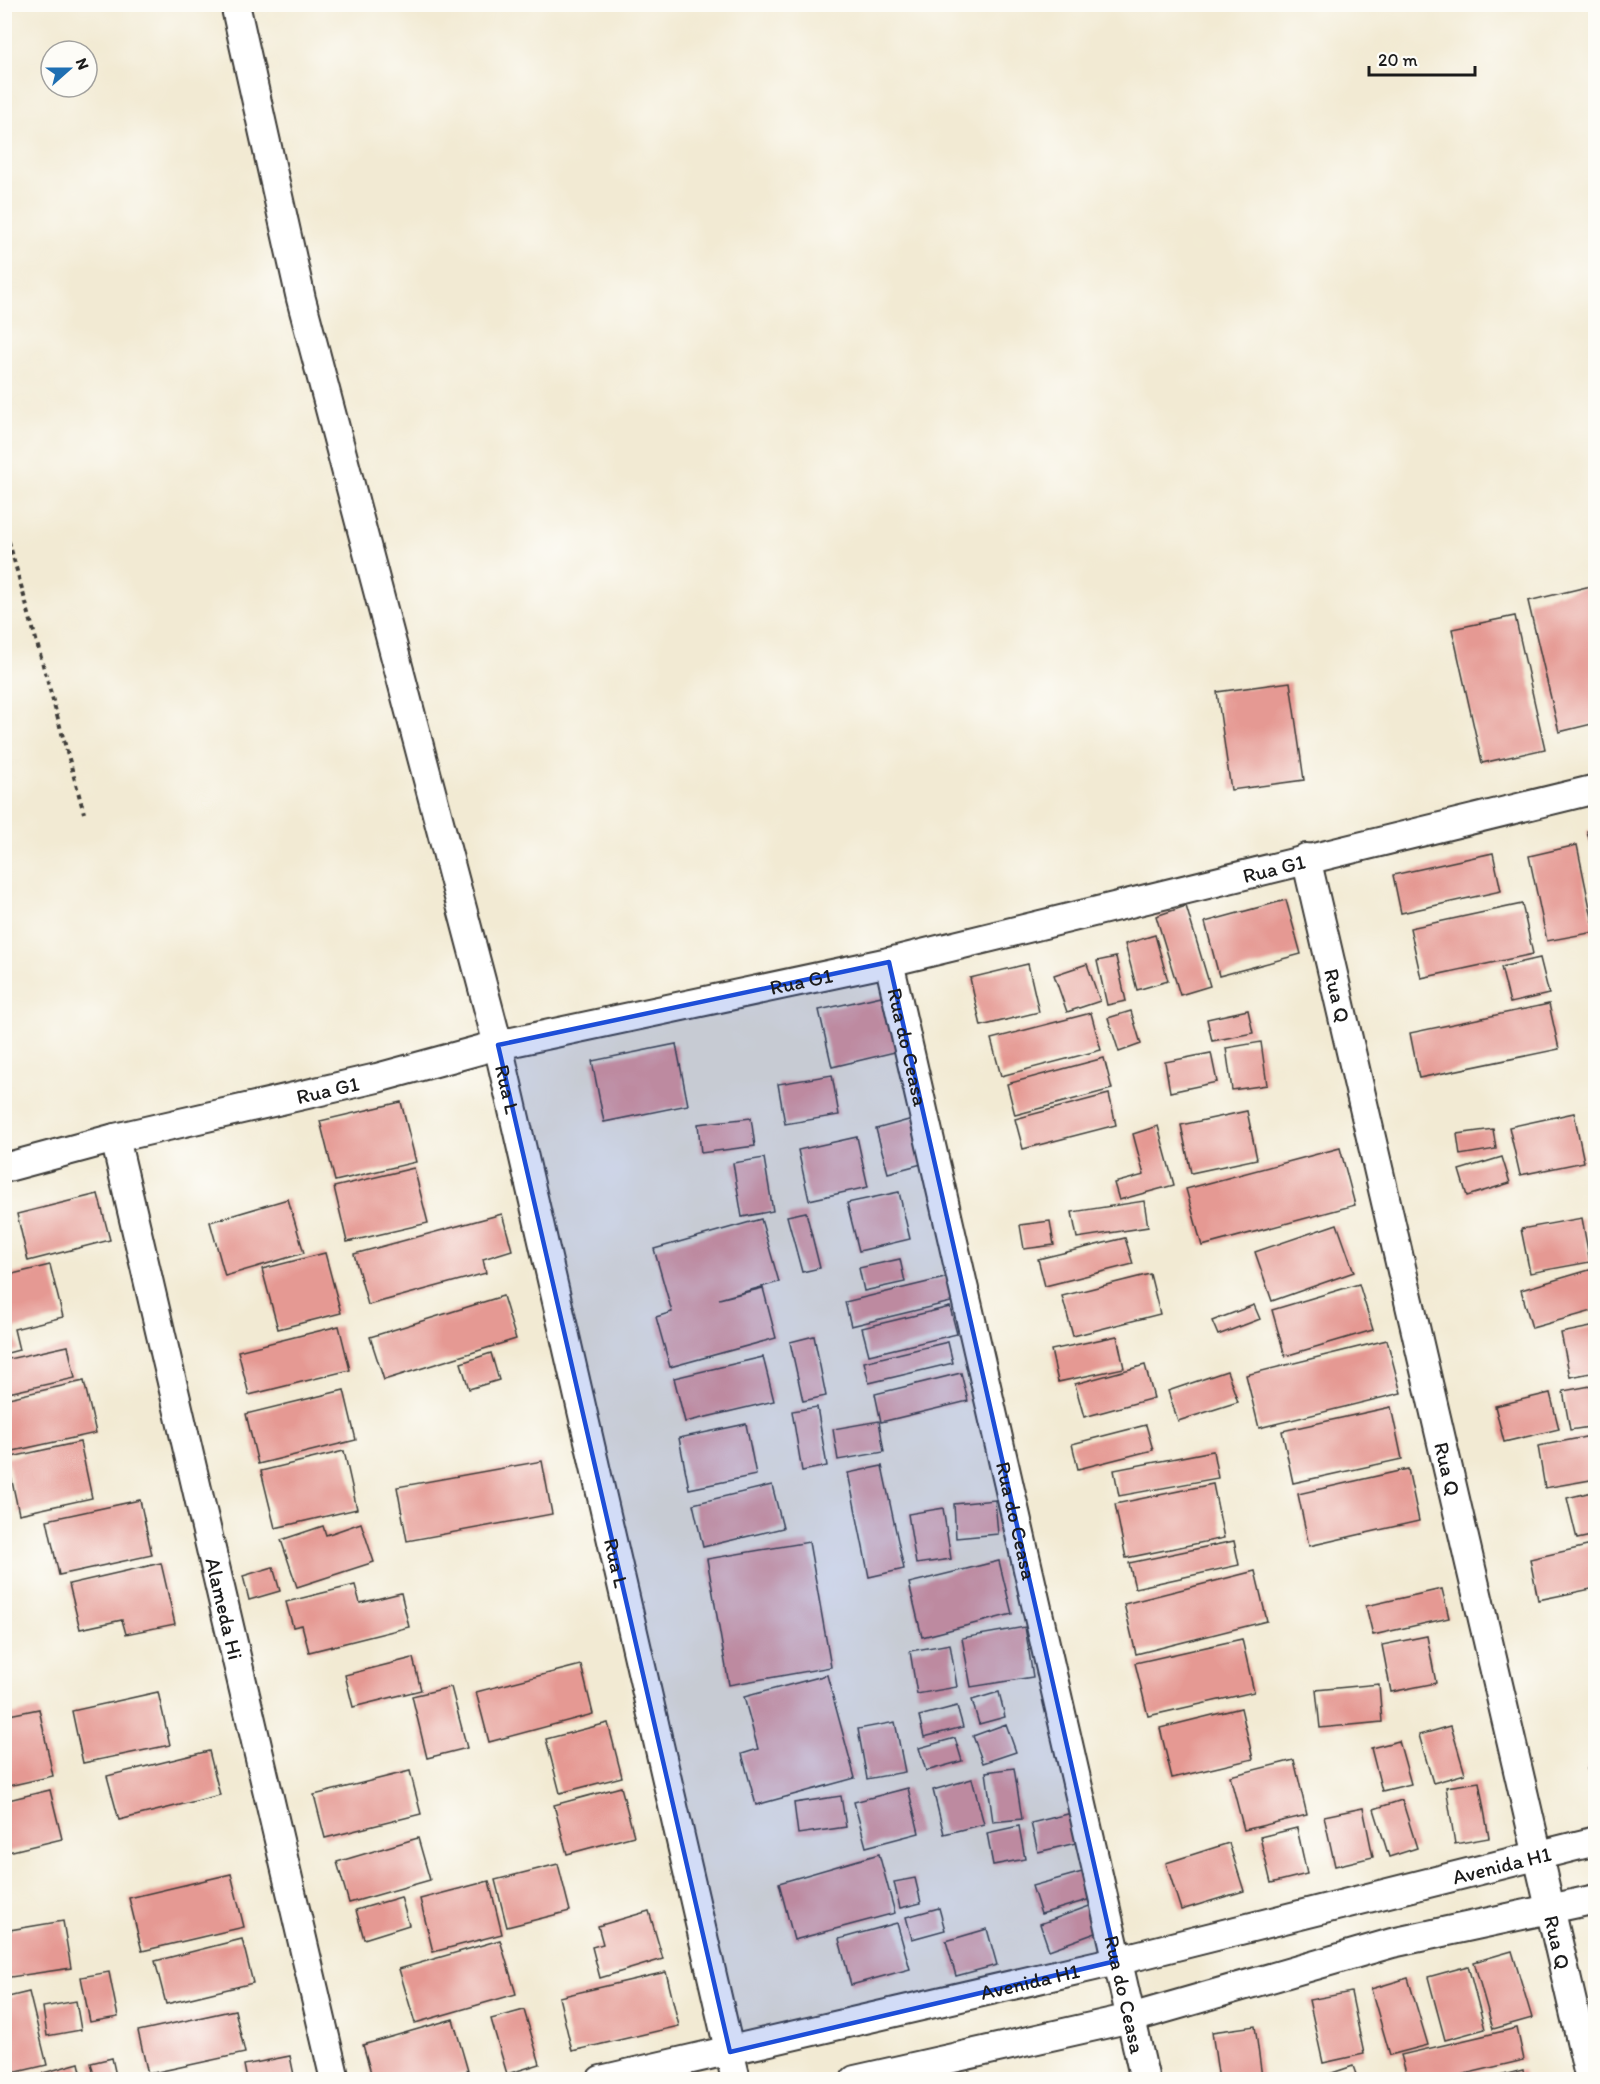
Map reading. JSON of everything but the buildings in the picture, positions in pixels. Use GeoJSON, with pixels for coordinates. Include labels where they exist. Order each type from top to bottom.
{"type":"FeatureCollection","features":[{"type":"Feature","properties":{"kind":"street","name":"Rua L"},"geometry":{"type":"LineString","coordinates":[[235,4],[301,299],[498,1045],[736,2079]]}},
{"type":"Feature","properties":{"kind":"street","name":"Rua G1"},"geometry":{"type":"LineString","coordinates":[[4,1168],[115,1138],[377,1078],[498,1045],[889,962],[1306,858],[1596,789]]}},
{"type":"Feature","properties":{"kind":"street","name":"Rua Q"},"geometry":{"type":"LineString","coordinates":[[1306,858],[1590,2079]]}},
{"type":"Feature","properties":{"kind":"street","name":"Rua do Ceasa"},"geometry":{"type":"LineString","coordinates":[[889,962],[1116,1961],[1145,2079]]}},
{"type":"Feature","properties":{"kind":"street","name":"Alameda Hi"},"geometry":{"type":"LineString","coordinates":[[115,1138],[335,2079]]}},
{"type":"Feature","properties":{"kind":"street","name":"Avenida H1"},"geometry":{"type":"LineString","coordinates":[[601,2079],[730,2052],[1116,1961],[1536,1854],[1596,1841]]}},
{"type":"Feature","properties":{"kind":"street"},"geometry":{"type":"LineString","coordinates":[[855,2079],[1131,2018],[1392,1943],[1596,1899]]}},
{"type":"Feature","properties":{"kind":"path"},"geometry":{"type":"LineString","coordinates":[[4,524],[84,813]]}},
{"type":"Feature","properties":{"kind":"highlighted area"},"geometry":{"type":"Polygon","coordinates":[[[889,962],[1116,1961],[730,2052],[498,1045],[889,962]]]}}]}
